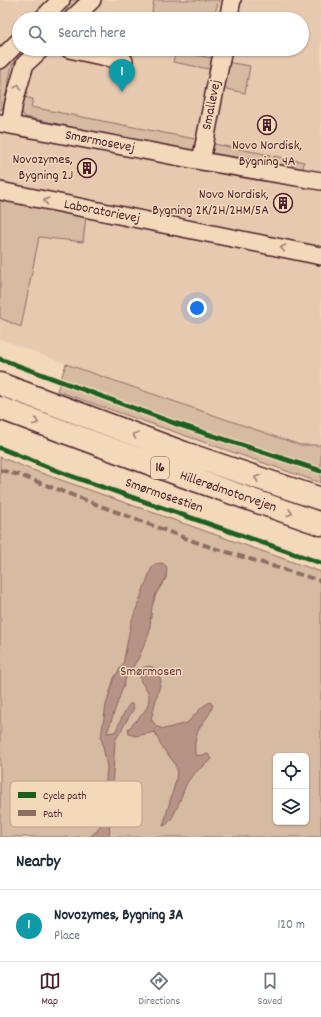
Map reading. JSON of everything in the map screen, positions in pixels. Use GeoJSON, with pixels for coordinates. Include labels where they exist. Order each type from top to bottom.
{"type":"FeatureCollection","features":[{"type":"Feature","properties":{"kind":"highway","name":"Hillerødmotorvejen"},"geometry":{"type":"LineString","coordinates":[[0,384],[184,453],[321,499]]}},
{"type":"Feature","properties":{"kind":"highway","name":"Hillerødmotorvejen"},"geometry":{"type":"LineString","coordinates":[[0,408],[178,474],[321,524]]}},
{"type":"Feature","properties":{"kind":"lane"},"geometry":{"type":"LineString","coordinates":[[49,12],[62,0]]}},
{"type":"Feature","properties":{"kind":"lane"},"geometry":{"type":"LineString","coordinates":[[79,12],[92,0]]}},
{"type":"Feature","properties":{"kind":"lane"},"geometry":{"type":"LineString","coordinates":[[229,12],[232,0]]}},
{"type":"Feature","properties":{"kind":"lane"},"geometry":{"type":"LineString","coordinates":[[0,60],[12,48]]}},
{"type":"Feature","properties":{"kind":"lane"},"geometry":{"type":"LineString","coordinates":[[5,124],[14,102],[25,64],[34,56]]}},
{"type":"Feature","properties":{"kind":"lane"},"geometry":{"type":"LineString","coordinates":[[101,56],[124,61]]}},
{"type":"Feature","properties":{"kind":"lane","name":"Smallevej"},"geometry":{"type":"LineString","coordinates":[[201,161],[222,56]]}},
{"type":"Feature","properties":{"kind":"lane","name":"Smørmosevej"},"geometry":{"type":"LineString","coordinates":[[5,124],[201,161],[321,181]]}},
{"type":"Feature","properties":{"kind":"lane","name":"Laboratorievej"},"geometry":{"type":"LineString","coordinates":[[0,191],[321,256]]}},
{"type":"Feature","properties":{"kind":"shaded area"},"geometry":{"type":"Polygon","coordinates":[[[0,0],[321,0],[321,445],[300,445],[172,403],[0,339],[0,0]]]}},
{"type":"Feature","properties":{"kind":"shaded area"},"geometry":{"type":"Polygon","coordinates":[[[162,563],[167,567],[166,578],[156,594],[152,607],[149,634],[138,659],[126,678],[107,733],[115,732],[124,712],[131,703],[134,708],[115,741],[112,781],[106,781],[107,767],[101,737],[106,705],[114,678],[123,664],[131,623],[151,569],[155,564],[162,563]]]}},
{"type":"Feature","properties":{"kind":"shaded area"},"geometry":{"type":"Polygon","coordinates":[[[150,666],[158,670],[161,681],[151,719],[157,727],[164,729],[187,723],[202,707],[210,702],[213,705],[211,711],[198,731],[195,743],[196,756],[208,754],[212,759],[189,779],[171,820],[163,826],[176,780],[177,769],[173,761],[161,746],[155,732],[135,736],[129,734],[128,729],[147,708],[149,694],[141,682],[140,674],[142,668],[150,666]]]}},
{"type":"Feature","properties":{"kind":"shaded area"},"geometry":{"type":"Polygon","coordinates":[[[99,827],[110,827],[109,837],[89,837],[97,831],[99,827]]]}},
{"type":"Feature","properties":{"kind":"green space"},"geometry":{"type":"Polygon","coordinates":[[[64,0],[79,0],[67,12],[51,12],[64,0]]]}},
{"type":"Feature","properties":{"kind":"green space"},"geometry":{"type":"Polygon","coordinates":[[[154,0],[219,0],[215,12],[152,12],[154,0]]]}},
{"type":"Feature","properties":{"kind":"green space"},"geometry":{"type":"Polygon","coordinates":[[[12,54],[12,56],[22,56],[12,65],[4,104],[0,110],[0,62],[12,54]]]}},
{"type":"Feature","properties":{"kind":"green space"},"geometry":{"type":"Polygon","coordinates":[[[175,56],[201,56],[216,59],[214,70],[173,62],[175,56]]]}},
{"type":"Feature","properties":{"kind":"green space"},"geometry":{"type":"Polygon","coordinates":[[[226,62],[250,66],[245,93],[221,88],[226,62]]]}},
{"type":"Feature","properties":{"kind":"green space"},"geometry":{"type":"Polygon","coordinates":[[[24,97],[33,99],[31,107],[200,140],[199,146],[190,152],[25,117],[21,111],[24,97]]]}},
{"type":"Feature","properties":{"kind":"green space"},"geometry":{"type":"Polygon","coordinates":[[[209,143],[270,155],[268,166],[214,155],[209,147],[209,143]]]}},
{"type":"Feature","properties":{"kind":"green space"},"geometry":{"type":"Polygon","coordinates":[[[274,156],[304,162],[302,173],[271,167],[274,156]]]}},
{"type":"Feature","properties":{"kind":"green space"},"geometry":{"type":"Polygon","coordinates":[[[0,200],[86,217],[83,242],[39,237],[21,327],[0,318],[0,200]]]}},
{"type":"Feature","properties":{"kind":"green space"},"geometry":{"type":"Polygon","coordinates":[[[66,364],[300,445],[321,445],[321,483],[57,391],[66,364]]]}},
{"type":"Feature","properties":{"kind":"green space","name":"Smørmosen"},"geometry":{"type":"Polygon","coordinates":[[[0,457],[321,572],[321,837],[0,837],[0,457]]]}},
{"type":"Feature","properties":{"kind":"marked path"},"geometry":{"type":"LineString","coordinates":[[0,470],[22,476],[201,544],[321,581]]}},
{"type":"Feature","properties":{"kind":"cycle path"},"geometry":{"type":"LineString","coordinates":[[0,359],[174,423],[321,471]]}},
{"type":"Feature","properties":{"kind":"cycle path","name":"Smørmosestien"},"geometry":{"type":"LineString","coordinates":[[0,448],[68,475],[321,563]]}},
{"type":"Feature","properties":{"kind":"place","name":"Novozymes, Bygning 3A"},"geometry":{"type":"Point","coordinates":[122,92]}},
{"type":"Feature","properties":{"kind":"place","name":"Novo Nordisk, Bygning 4A"},"geometry":{"type":"Point","coordinates":[267,125]}},
{"type":"Feature","properties":{"kind":"place","name":"Novozymes, Bygning 2J"},"geometry":{"type":"Point","coordinates":[87,168]}},
{"type":"Feature","properties":{"kind":"place","name":"Novo Nordisk, Bygning 2K/2H/2HM/5A"},"geometry":{"type":"Point","coordinates":[283,203]}}]}
